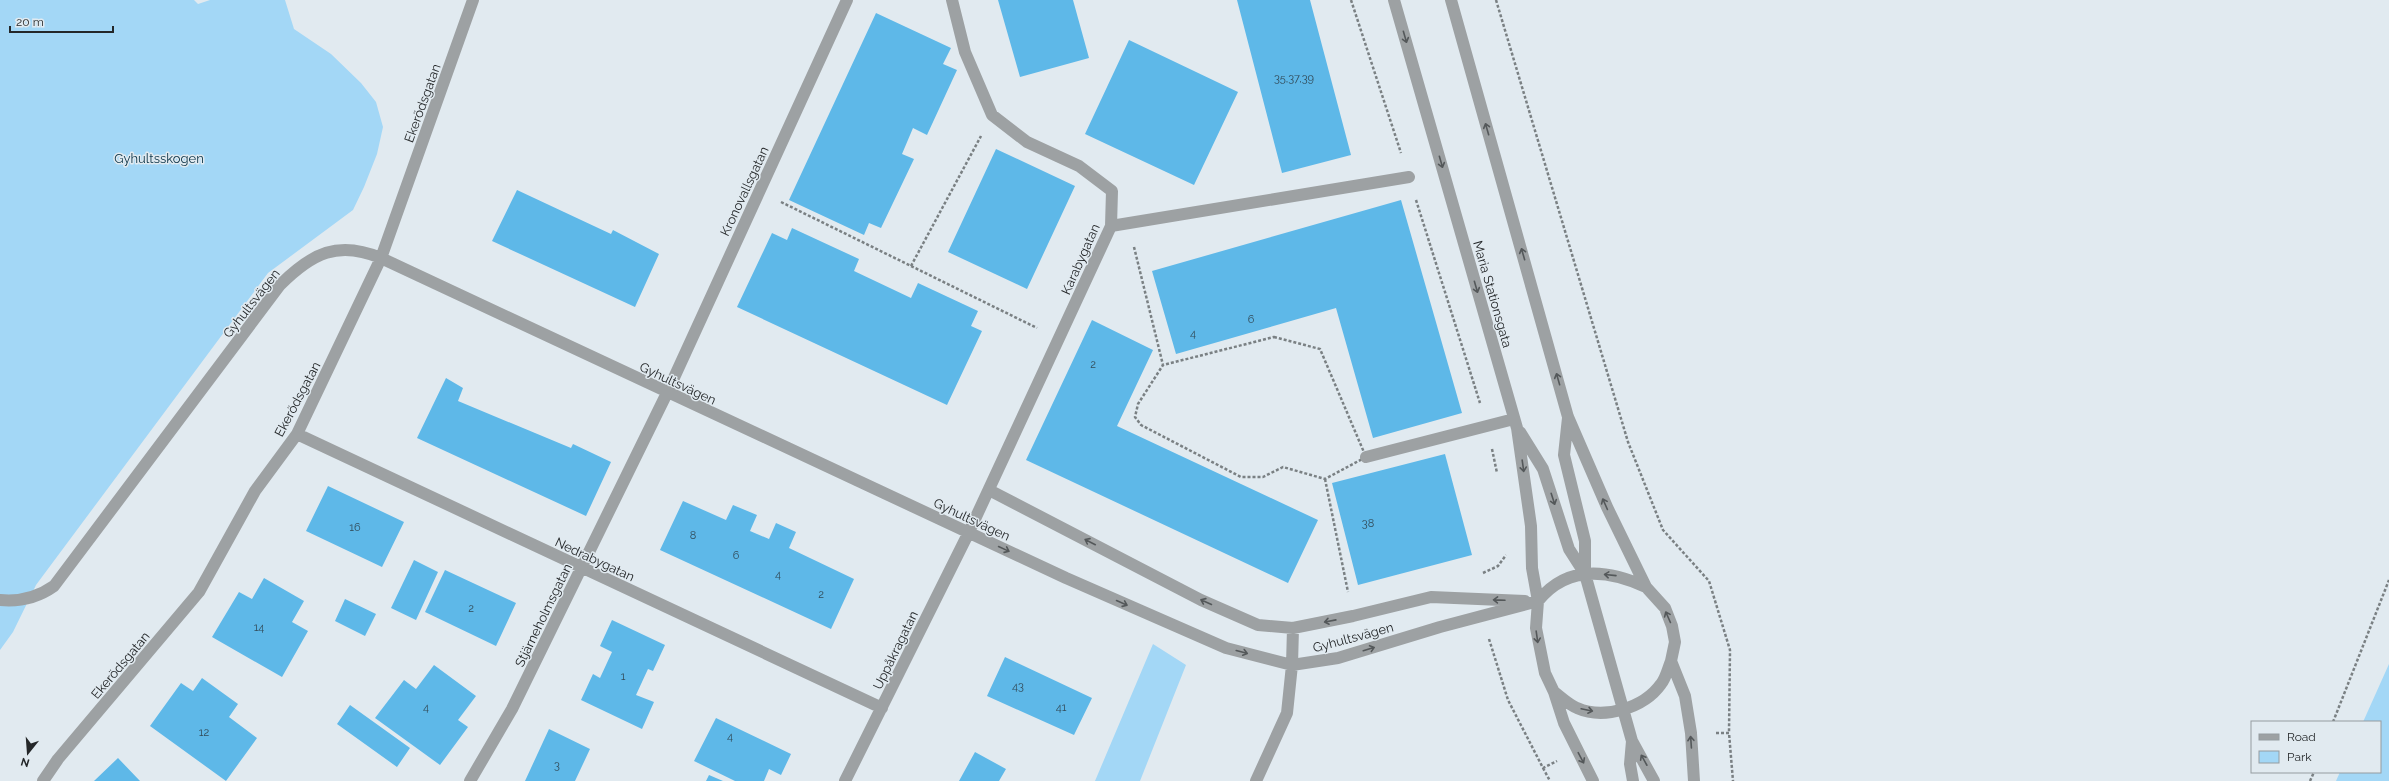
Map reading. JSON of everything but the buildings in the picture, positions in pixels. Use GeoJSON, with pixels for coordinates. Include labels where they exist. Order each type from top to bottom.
{"type":"FeatureCollection","features":[{"type":"Feature","properties":{"kind":"street","name":"Ekerödsgatan"},"geometry":{"type":"LineString","coordinates":[[43,781],[58,759],[199,592],[255,492],[297,434],[381,258],[473,0]]}},
{"type":"Feature","properties":{"kind":"street","name":"Kronovallsgatan"},"geometry":{"type":"LineString","coordinates":[[667,393],[847,0]]}},
{"type":"Feature","properties":{"kind":"street","name":"Karabygatan"},"geometry":{"type":"LineString","coordinates":[[952,0],[965,52],[992,115],[1027,142],[1079,166],[1112,191],[1111,226],[969,532]]}},
{"type":"Feature","properties":{"kind":"street","name":"Maria Stationsgata"},"geometry":{"type":"LineString","coordinates":[[1394,0],[1516,423],[1531,526],[1532,568],[1538,601],[1536,628],[1545,673],[1554,692],[1564,723],[1593,781]]}},
{"type":"Feature","properties":{"kind":"street","name":"Maria Stationsgata"},"geometry":{"type":"LineString","coordinates":[[1451,0],[1568,417],[1607,507],[1646,587],[1665,608],[1672,626],[1675,642],[1671,661],[1661,684],[1643,701],[1622,710],[1596,712],[1576,708],[1554,692]]}},
{"type":"Feature","properties":{"kind":"street"},"geometry":{"type":"LineString","coordinates":[[1111,226],[1409,177]]}},
{"type":"Feature","properties":{"kind":"street","name":"Gyhultsvägen"},"geometry":{"type":"LineString","coordinates":[[0,600],[11,601],[35,597],[45,592],[62,577],[280,285],[295,270],[319,255],[343,249],[354,250],[381,258],[667,393],[1226,648],[1292,665],[1338,658],[1440,627],[1538,601]]}},
{"type":"Feature","properties":{"kind":"street","name":"Stjärneholmsgatan"},"geometry":{"type":"LineString","coordinates":[[470,781],[512,709],[667,393]]}},
{"type":"Feature","properties":{"kind":"street"},"geometry":{"type":"LineString","coordinates":[[1568,417],[1564,455],[1584,542],[1585,574],[1622,710],[1632,741],[1654,781]]}},
{"type":"Feature","properties":{"kind":"street"},"geometry":{"type":"LineString","coordinates":[[1366,457],[1516,423],[1543,469],[1569,549],[1585,574]]}},
{"type":"Feature","properties":{"kind":"street","name":"Nedrabygatan"},"geometry":{"type":"LineString","coordinates":[[297,434],[882,708]]}},
{"type":"Feature","properties":{"kind":"street","name":"Gyhultsvägen"},"geometry":{"type":"LineString","coordinates":[[989,490],[1201,600],[1258,625],[1293,628],[1353,616],[1432,597],[1538,601]]}},
{"type":"Feature","properties":{"kind":"street","name":"Uppåkragatan"},"geometry":{"type":"LineString","coordinates":[[845,781],[969,532]]}},
{"type":"Feature","properties":{"kind":"street","name":"Maria Stationsgata"},"geometry":{"type":"LineString","coordinates":[[1538,601],[1549,588],[1566,578],[1585,574],[1612,575],[1630,579],[1646,587]]}},
{"type":"Feature","properties":{"kind":"street"},"geometry":{"type":"LineString","coordinates":[[1256,781],[1287,713],[1292,665],[1293,628]]}},
{"type":"Feature","properties":{"kind":"street"},"geometry":{"type":"LineString","coordinates":[[1671,661],[1685,696],[1691,733],[1694,781]]}},
{"type":"Feature","properties":{"kind":"street"},"geometry":{"type":"LineString","coordinates":[[1632,741],[1630,764],[1633,781]]}},
{"type":"Feature","properties":{"kind":"path"},"geometry":{"type":"LineString","coordinates":[[1496,0],[1628,442],[1663,530],[1709,581],[1730,650],[1729,733]]}},
{"type":"Feature","properties":{"kind":"path"},"geometry":{"type":"LineString","coordinates":[[911,266],[992,115]]}},
{"type":"Feature","properties":{"kind":"path"},"geometry":{"type":"LineString","coordinates":[[759,191],[1059,339]]}},
{"type":"Feature","properties":{"kind":"path"},"geometry":{"type":"LineString","coordinates":[[1128,223],[1163,365]]}},
{"type":"Feature","properties":{"kind":"path"},"geometry":{"type":"LineString","coordinates":[[1274,337],[1320,349],[1366,457],[1325,479],[1283,467],[1263,477],[1242,477],[1141,426],[1135,417],[1138,404],[1163,365],[1274,337]]}},
{"type":"Feature","properties":{"kind":"path"},"geometry":{"type":"LineString","coordinates":[[1325,479],[1353,616]]}},
{"type":"Feature","properties":{"kind":"path"},"geometry":{"type":"LineString","coordinates":[[2333,721],[2389,580]]}},
{"type":"Feature","properties":{"kind":"path"},"geometry":{"type":"LineString","coordinates":[[1543,768],[1550,781]]}},
{"type":"Feature","properties":{"kind":"green space","name":"Gyhultsskogen"},"geometry":{"type":"Polygon","coordinates":[[[0,0],[194,0],[198,4],[210,0],[285,0],[294,29],[331,54],[361,83],[376,102],[383,127],[377,154],[353,210],[268,273],[36,585],[13,632],[0,650],[0,0]]]}},
{"type":"Feature","properties":{"kind":"green space"},"geometry":{"type":"Polygon","coordinates":[[[1153,644],[1186,665],[1140,781],[1095,781],[1153,644]]]}},
{"type":"Feature","properties":{"kind":"green space"},"geometry":{"type":"Polygon","coordinates":[[[2389,664],[2389,781],[2336,781],[2340,773],[2381,773],[2381,721],[2363,721],[2389,664]]]}}]}
